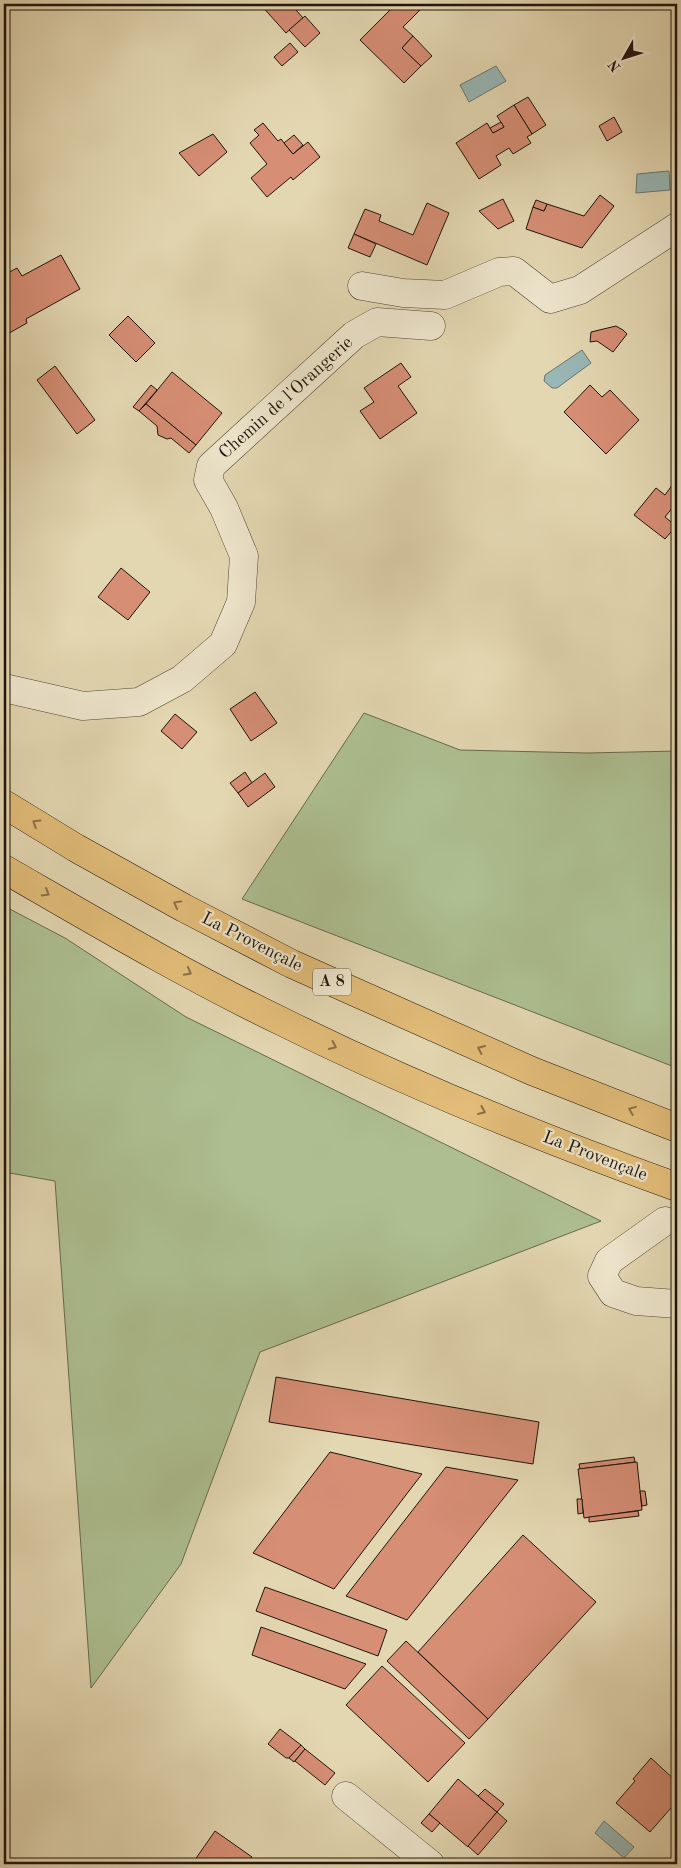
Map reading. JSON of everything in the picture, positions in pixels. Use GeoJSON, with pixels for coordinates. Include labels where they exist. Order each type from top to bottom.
{"type":"FeatureCollection","features":[{"type":"Feature","properties":{"kind":"highway","name":"La Provençale"},"geometry":{"type":"LineString","coordinates":[[4,804],[76,848],[292,964],[532,1071],[677,1128]]}},
{"type":"Feature","properties":{"kind":"highway","name":"La Provençale"},"geometry":{"type":"LineString","coordinates":[[4,869],[152,953],[282,1022],[400,1077],[518,1126],[677,1187]]}},
{"type":"Feature","properties":{"kind":"street"},"geometry":{"type":"LineString","coordinates":[[362,286],[404,293],[445,295],[499,272],[514,270],[550,299],[580,290],[677,226]]}},
{"type":"Feature","properties":{"kind":"street","name":"Chemin de l'Orangerie"},"geometry":{"type":"LineString","coordinates":[[4,688],[83,706],[139,702],[182,679],[223,644],[242,602],[244,556],[224,508],[208,480],[211,466],[354,335],[377,322],[431,326]]}},
{"type":"Feature","properties":{"kind":"street"},"geometry":{"type":"LineString","coordinates":[[664,1221],[610,1261],[602,1276],[613,1293],[636,1301],[677,1304]]}},
{"type":"Feature","properties":{"kind":"street"},"geometry":{"type":"LineString","coordinates":[[346,1796],[430,1864]]}},
{"type":"Feature","properties":{"kind":"green space"},"geometry":{"type":"Polygon","coordinates":[[[364,713],[460,750],[587,753],[677,751],[677,1068],[242,899],[364,713]]]}},
{"type":"Feature","properties":{"kind":"green space"},"geometry":{"type":"Polygon","coordinates":[[[4,906],[65,938],[186,1017],[601,1221],[260,1352],[181,1564],[91,1688],[55,1181],[4,1172],[4,906]]]}},
{"type":"Feature","properties":{"kind":"water"},"geometry":{"type":"Polygon","coordinates":[[[496,66],[506,81],[469,102],[460,85],[496,66]]]}},
{"type":"Feature","properties":{"kind":"water"},"geometry":{"type":"Polygon","coordinates":[[[669,171],[670,190],[636,193],[637,174],[669,171]]]}},
{"type":"Feature","properties":{"kind":"water"},"geometry":{"type":"Polygon","coordinates":[[[582,350],[591,363],[557,388],[552,388],[544,381],[545,375],[582,350]]]}},
{"type":"Feature","properties":{"kind":"water"},"geometry":{"type":"Polygon","coordinates":[[[604,1821],[634,1847],[624,1858],[595,1833],[604,1821]]]}},
{"type":"Feature","properties":{"kind":"building"},"geometry":{"type":"Polygon","coordinates":[[[260,4],[291,4],[303,18],[286,33],[260,4]]]}},
{"type":"Feature","properties":{"kind":"building"},"geometry":{"type":"Polygon","coordinates":[[[396,4],[426,4],[403,27],[413,36],[402,48],[421,66],[404,83],[360,40],[396,4]]]}},
{"type":"Feature","properties":{"kind":"building"},"geometry":{"type":"Polygon","coordinates":[[[305,16],[320,33],[305,47],[289,30],[305,16]]]}},
{"type":"Feature","properties":{"kind":"building"},"geometry":{"type":"Polygon","coordinates":[[[413,36],[432,56],[421,66],[402,48],[413,36]]]}},
{"type":"Feature","properties":{"kind":"building"},"geometry":{"type":"Polygon","coordinates":[[[290,43],[298,52],[282,66],[274,57],[290,43]]]}},
{"type":"Feature","properties":{"kind":"building"},"geometry":{"type":"Polygon","coordinates":[[[528,97],[546,125],[532,134],[514,105],[528,97]]]}},
{"type":"Feature","properties":{"kind":"building"},"geometry":{"type":"Polygon","coordinates":[[[514,105],[532,134],[527,137],[531,143],[513,154],[509,148],[496,156],[501,165],[479,179],[456,143],[487,123],[493,133],[504,127],[497,116],[514,105]]]}},
{"type":"Feature","properties":{"kind":"building"},"geometry":{"type":"Polygon","coordinates":[[[614,117],[622,132],[607,141],[599,126],[614,117]]]}},
{"type":"Feature","properties":{"kind":"building"},"geometry":{"type":"Polygon","coordinates":[[[501,122],[504,127],[493,133],[490,128],[501,122]]]}},
{"type":"Feature","properties":{"kind":"building"},"geometry":{"type":"Polygon","coordinates":[[[263,123],[278,141],[281,139],[293,154],[308,142],[320,157],[293,180],[291,177],[267,197],[251,178],[267,164],[250,143],[259,135],[254,130],[263,123]]]}},
{"type":"Feature","properties":{"kind":"building"},"geometry":{"type":"Polygon","coordinates":[[[213,134],[227,152],[199,176],[179,153],[213,134]]]}},
{"type":"Feature","properties":{"kind":"building"},"geometry":{"type":"Polygon","coordinates":[[[294,135],[303,145],[293,154],[284,143],[294,135]]]}},
{"type":"Feature","properties":{"kind":"building"},"geometry":{"type":"Polygon","coordinates":[[[600,195],[614,206],[582,248],[526,229],[533,207],[544,211],[547,204],[584,216],[600,195]]]}},
{"type":"Feature","properties":{"kind":"building"},"geometry":{"type":"Polygon","coordinates":[[[503,199],[514,221],[498,229],[479,211],[503,199]]]}},
{"type":"Feature","properties":{"kind":"building"},"geometry":{"type":"Polygon","coordinates":[[[536,200],[547,204],[544,211],[533,207],[536,200]]]}},
{"type":"Feature","properties":{"kind":"building"},"geometry":{"type":"Polygon","coordinates":[[[427,203],[449,213],[427,265],[354,234],[365,209],[381,215],[379,221],[413,235],[427,203]]]}},
{"type":"Feature","properties":{"kind":"building"},"geometry":{"type":"Polygon","coordinates":[[[354,234],[376,244],[370,257],[348,248],[354,234]]]}},
{"type":"Feature","properties":{"kind":"building"},"geometry":{"type":"Polygon","coordinates":[[[61,255],[80,289],[26,319],[27,323],[4,336],[4,275],[17,268],[22,276],[61,255]]]}},
{"type":"Feature","properties":{"kind":"building"},"geometry":{"type":"Polygon","coordinates":[[[128,316],[155,343],[136,362],[109,335],[128,316]]]}},
{"type":"Feature","properties":{"kind":"building"},"geometry":{"type":"Polygon","coordinates":[[[616,326],[627,334],[613,352],[597,341],[590,342],[591,332],[616,326]]]}},
{"type":"Feature","properties":{"kind":"building"},"geometry":{"type":"Polygon","coordinates":[[[401,363],[411,377],[398,386],[417,413],[380,439],[360,411],[374,402],[364,388],[401,363]]]}},
{"type":"Feature","properties":{"kind":"building"},"geometry":{"type":"Polygon","coordinates":[[[55,366],[95,420],[77,434],[37,380],[55,366]]]}},
{"type":"Feature","properties":{"kind":"building"},"geometry":{"type":"Polygon","coordinates":[[[172,372],[222,413],[196,445],[146,404],[172,372]]]}},
{"type":"Feature","properties":{"kind":"building"},"geometry":{"type":"Polygon","coordinates":[[[151,385],[157,390],[139,411],[133,407],[151,385]]]}},
{"type":"Feature","properties":{"kind":"building"},"geometry":{"type":"Polygon","coordinates":[[[590,385],[602,397],[610,390],[639,420],[606,454],[564,412],[590,385]]]}},
{"type":"Feature","properties":{"kind":"building"},"geometry":{"type":"Polygon","coordinates":[[[146,404],[196,445],[189,453],[171,438],[167,439],[158,435],[157,426],[139,411],[146,404]]]}},
{"type":"Feature","properties":{"kind":"building"},"geometry":{"type":"Polygon","coordinates":[[[673,484],[677,487],[677,502],[665,517],[676,526],[665,539],[634,515],[656,488],[665,495],[673,484]]]}},
{"type":"Feature","properties":{"kind":"building"},"geometry":{"type":"Polygon","coordinates":[[[121,568],[150,592],[128,620],[98,597],[121,568]]]}},
{"type":"Feature","properties":{"kind":"building"},"geometry":{"type":"Polygon","coordinates":[[[255,692],[277,723],[251,741],[230,709],[255,692]]]}},
{"type":"Feature","properties":{"kind":"building"},"geometry":{"type":"Polygon","coordinates":[[[175,714],[197,732],[182,749],[161,731],[175,714]]]}},
{"type":"Feature","properties":{"kind":"building"},"geometry":{"type":"Polygon","coordinates":[[[245,772],[252,783],[238,793],[230,783],[245,772]]]}},
{"type":"Feature","properties":{"kind":"building"},"geometry":{"type":"Polygon","coordinates":[[[265,773],[275,787],[248,807],[238,793],[265,773]]]}},
{"type":"Feature","properties":{"kind":"building"},"geometry":{"type":"Polygon","coordinates":[[[276,1377],[539,1422],[533,1464],[269,1422],[276,1377]]]}},
{"type":"Feature","properties":{"kind":"building"},"geometry":{"type":"Polygon","coordinates":[[[330,1452],[422,1474],[334,1589],[253,1553],[330,1452]]]}},
{"type":"Feature","properties":{"kind":"building"},"geometry":{"type":"Polygon","coordinates":[[[634,1457],[635,1462],[580,1469],[579,1464],[634,1457]]]}},
{"type":"Feature","properties":{"kind":"building"},"geometry":{"type":"Polygon","coordinates":[[[637,1462],[642,1510],[584,1518],[578,1469],[637,1462]]]}},
{"type":"Feature","properties":{"kind":"building"},"geometry":{"type":"Polygon","coordinates":[[[446,1467],[518,1480],[407,1620],[346,1596],[446,1467]]]}},
{"type":"Feature","properties":{"kind":"building"},"geometry":{"type":"Polygon","coordinates":[[[640,1491],[645,1491],[647,1505],[642,1506],[640,1491]]]}},
{"type":"Feature","properties":{"kind":"building"},"geometry":{"type":"Polygon","coordinates":[[[577,1499],[582,1499],[583,1513],[578,1514],[577,1499]]]}},
{"type":"Feature","properties":{"kind":"building"},"geometry":{"type":"Polygon","coordinates":[[[638,1511],[639,1516],[589,1522],[589,1517],[638,1511]]]}},
{"type":"Feature","properties":{"kind":"building"},"geometry":{"type":"Polygon","coordinates":[[[523,1535],[596,1602],[488,1719],[418,1652],[523,1535]]]}},
{"type":"Feature","properties":{"kind":"building"},"geometry":{"type":"Polygon","coordinates":[[[265,1587],[387,1630],[378,1656],[256,1611],[265,1587]]]}},
{"type":"Feature","properties":{"kind":"building"},"geometry":{"type":"Polygon","coordinates":[[[261,1627],[366,1664],[345,1689],[252,1655],[261,1627]]]}},
{"type":"Feature","properties":{"kind":"building"},"geometry":{"type":"Polygon","coordinates":[[[406,1641],[488,1719],[469,1739],[387,1661],[406,1641]]]}},
{"type":"Feature","properties":{"kind":"building"},"geometry":{"type":"Polygon","coordinates":[[[382,1666],[465,1743],[428,1782],[346,1705],[382,1666]]]}},
{"type":"Feature","properties":{"kind":"building"},"geometry":{"type":"Polygon","coordinates":[[[280,1729],[301,1745],[289,1758],[286,1758],[268,1744],[280,1729]]]}},
{"type":"Feature","properties":{"kind":"building"},"geometry":{"type":"Polygon","coordinates":[[[301,1745],[305,1749],[294,1762],[289,1758],[301,1745]]]}},
{"type":"Feature","properties":{"kind":"building"},"geometry":{"type":"Polygon","coordinates":[[[305,1749],[335,1773],[325,1785],[295,1761],[305,1749]]]}},
{"type":"Feature","properties":{"kind":"building"},"geometry":{"type":"Polygon","coordinates":[[[651,1758],[677,1782],[677,1801],[650,1832],[616,1803],[651,1758]]]}},
{"type":"Feature","properties":{"kind":"building"},"geometry":{"type":"Polygon","coordinates":[[[458,1779],[497,1812],[468,1847],[429,1814],[458,1779]]]}},
{"type":"Feature","properties":{"kind":"building"},"geometry":{"type":"Polygon","coordinates":[[[485,1789],[504,1804],[497,1812],[478,1796],[485,1789]]]}},
{"type":"Feature","properties":{"kind":"building"},"geometry":{"type":"Polygon","coordinates":[[[497,1812],[507,1821],[478,1855],[468,1846],[497,1812]]]}},
{"type":"Feature","properties":{"kind":"building"},"geometry":{"type":"Polygon","coordinates":[[[429,1814],[440,1823],[432,1832],[421,1823],[429,1814]]]}},
{"type":"Feature","properties":{"kind":"building"},"geometry":{"type":"Polygon","coordinates":[[[215,1831],[252,1857],[247,1864],[192,1864],[215,1831]]]}}]}
